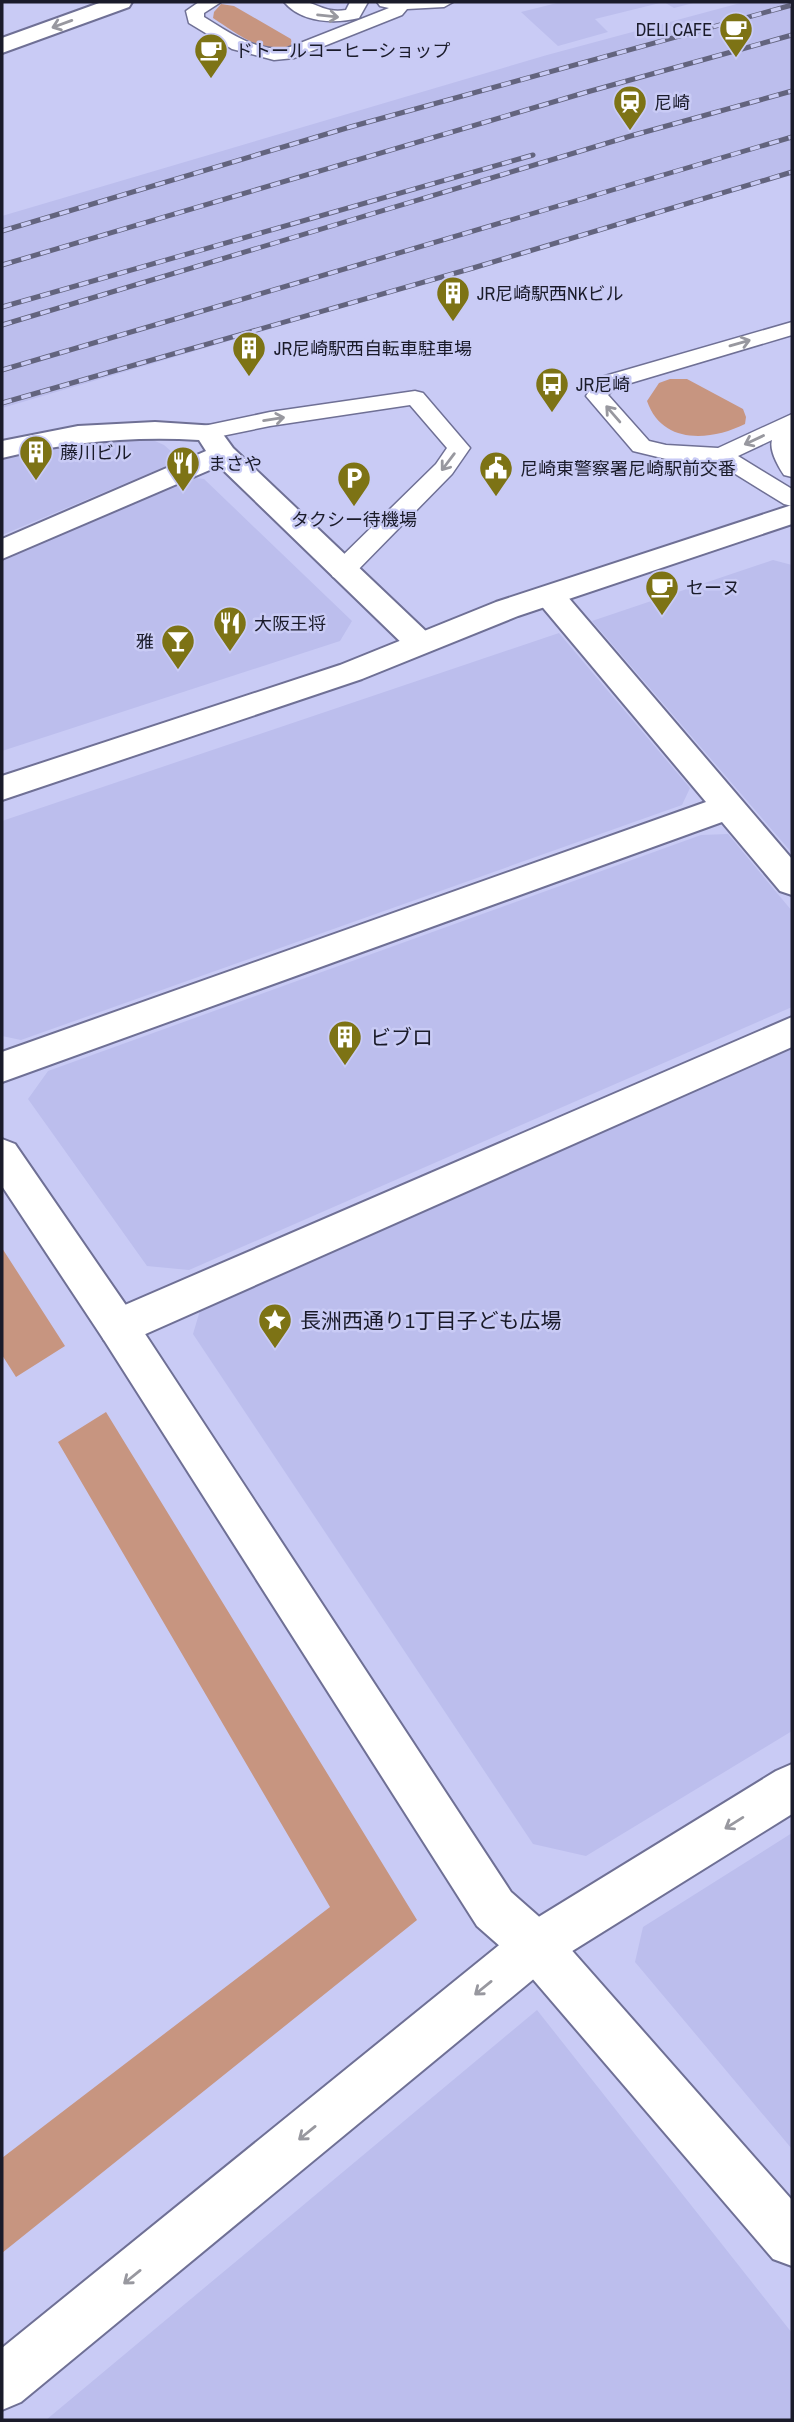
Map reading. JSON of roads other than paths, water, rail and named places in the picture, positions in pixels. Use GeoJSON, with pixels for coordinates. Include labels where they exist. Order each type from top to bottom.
{"type":"FeatureCollection","features":[{"type":"Feature","properties":{"kind":"street"},"geometry":{"type":"LineString","coordinates":[[2,46],[121,2]]}},
{"type":"Feature","properties":{"kind":"street"},"geometry":{"type":"LineString","coordinates":[[2,449],[40,439],[146,428],[215,443],[342,571],[420,643]]}},
{"type":"Feature","properties":{"kind":"street"},"geometry":{"type":"LineString","coordinates":[[2,550],[215,443]]}},
{"type":"Feature","properties":{"kind":"street"},"geometry":{"type":"LineString","coordinates":[[2,788],[351,672],[420,643],[550,596],[792,514]]}},
{"type":"Feature","properties":{"kind":"street"},"geometry":{"type":"LineString","coordinates":[[550,596],[792,882]]}},
{"type":"Feature","properties":{"kind":"street"},"geometry":{"type":"LineString","coordinates":[[2,1067],[728,807]]}},
{"type":"Feature","properties":{"kind":"street"},"geometry":{"type":"LineString","coordinates":[[118,1327],[792,1031]]}},
{"type":"Feature","properties":{"kind":"street"},"geometry":{"type":"LineString","coordinates":[[2,1155],[118,1327],[495,1909],[536,1946],[792,2240]]}},
{"type":"Feature","properties":{"kind":"street"},"geometry":{"type":"LineString","coordinates":[[2,2384],[536,1946],[792,1787]]}},
{"type":"Feature","properties":{"kind":"lane"},"geometry":{"type":"LineString","coordinates":[[212,2],[195,11],[195,19],[252,53],[274,56],[288,54],[396,11],[398,2],[422,5],[444,2]]}},
{"type":"Feature","properties":{"kind":"lane"},"geometry":{"type":"LineString","coordinates":[[293,2],[319,16],[333,18],[353,14],[359,2]]}},
{"type":"Feature","properties":{"kind":"lane"},"geometry":{"type":"LineString","coordinates":[[790,423],[721,455],[666,452],[641,446],[597,396],[606,383],[792,328]]}},
{"type":"Feature","properties":{"kind":"lane"},"geometry":{"type":"LineString","coordinates":[[215,443],[270,419],[415,398],[459,448],[444,469],[342,571]]}},
{"type":"Feature","properties":{"kind":"lane"},"geometry":{"type":"LineString","coordinates":[[790,423],[782,444],[792,470]]}},
{"type":"Feature","properties":{"kind":"lane"},"geometry":{"type":"LineString","coordinates":[[721,455],[792,499]]}},
{"type":"Feature","properties":{"kind":"railway"},"geometry":{"type":"LineString","coordinates":[[2,231],[350,127],[792,5]]}},
{"type":"Feature","properties":{"kind":"railway"},"geometry":{"type":"LineString","coordinates":[[2,265],[587,92],[792,35]]}},
{"type":"Feature","properties":{"kind":"railway"},"geometry":{"type":"LineString","coordinates":[[2,325],[634,135],[792,91]]}},
{"type":"Feature","properties":{"kind":"railway"},"geometry":{"type":"LineString","coordinates":[[2,370],[792,137]]}},
{"type":"Feature","properties":{"kind":"railway"},"geometry":{"type":"LineString","coordinates":[[2,307],[533,155]]}},
{"type":"Feature","properties":{"kind":"railway"},"geometry":{"type":"LineString","coordinates":[[2,403],[473,268],[792,172]]}},
{"type":"Feature","properties":{"kind":"place","name":"DELI CAFE"},"geometry":{"type":"Point","coordinates":[736,59]}},
{"type":"Feature","properties":{"kind":"place","name":"ドトールコーヒーショップ"},"geometry":{"type":"Point","coordinates":[211,80]}},
{"type":"Feature","properties":{"kind":"place","name":"尼崎"},"geometry":{"type":"Point","coordinates":[630,132]}},
{"type":"Feature","properties":{"kind":"place","name":"JR尼崎駅西NKビル"},"geometry":{"type":"Point","coordinates":[453,323]}},
{"type":"Feature","properties":{"kind":"place","name":"JR尼崎駅西自転車駐車場"},"geometry":{"type":"Point","coordinates":[249,378]}},
{"type":"Feature","properties":{"kind":"place","name":"JR尼崎"},"geometry":{"type":"Point","coordinates":[552,414]}},
{"type":"Feature","properties":{"kind":"place","name":"藤川ビル"},"geometry":{"type":"Point","coordinates":[36,482]}},
{"type":"Feature","properties":{"kind":"place","name":"まさや"},"geometry":{"type":"Point","coordinates":[183,493]}},
{"type":"Feature","properties":{"kind":"place","name":"尼崎東警察署尼崎駅前交番"},"geometry":{"type":"Point","coordinates":[496,498]}},
{"type":"Feature","properties":{"kind":"place","name":"タクシー待機場"},"geometry":{"type":"Point","coordinates":[354,508]}},
{"type":"Feature","properties":{"kind":"place","name":"セーヌ"},"geometry":{"type":"Point","coordinates":[662,617]}},
{"type":"Feature","properties":{"kind":"place","name":"大阪王将"},"geometry":{"type":"Point","coordinates":[230,653]}},
{"type":"Feature","properties":{"kind":"place","name":"雅"},"geometry":{"type":"Point","coordinates":[178,671]}},
{"type":"Feature","properties":{"kind":"place","name":"ビブロ"},"geometry":{"type":"Point","coordinates":[345,1067]}},
{"type":"Feature","properties":{"kind":"place","name":"長洲西通り1丁目子ども広場"},"geometry":{"type":"Point","coordinates":[275,1350]}}]}
